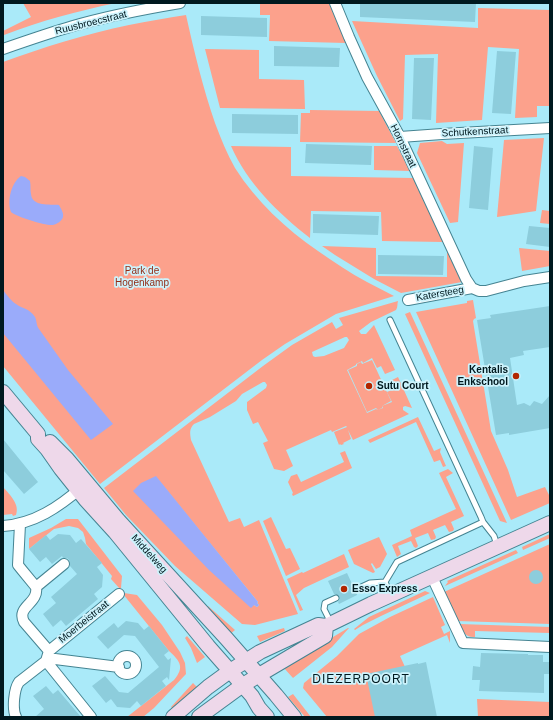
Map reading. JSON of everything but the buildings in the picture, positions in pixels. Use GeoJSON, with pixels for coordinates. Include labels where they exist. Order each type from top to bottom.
{"type":"FeatureCollection","features":[{"type":"Feature","properties":{"kind":"main road","name":"Middelweg"},"geometry":{"type":"LineString","coordinates":[[3,392],[38,434],[43,435],[67,459],[83,487],[115,532],[208,646],[252,696],[259,708],[267,717]]}},
{"type":"Feature","properties":{"kind":"main road","name":"Middelweg"},"geometry":{"type":"LineString","coordinates":[[83,487],[118,520],[259,675],[294,717]]}},
{"type":"Feature","properties":{"kind":"main road"},"geometry":{"type":"LineString","coordinates":[[173,717],[208,687],[265,649],[318,625],[329,625],[391,595],[550,523]]}},
{"type":"Feature","properties":{"kind":"main road"},"geometry":{"type":"LineString","coordinates":[[199,717],[259,675],[325,636],[329,625]]}},
{"type":"Feature","properties":{"kind":"street","name":"Ruusbroecstraat"},"geometry":{"type":"LineString","coordinates":[[3,49],[73,26],[125,13],[180,3]]}},
{"type":"Feature","properties":{"kind":"street","name":"Hornstraat"},"geometry":{"type":"LineString","coordinates":[[335,3],[367,77],[400,137],[466,279],[472,288]]}},
{"type":"Feature","properties":{"kind":"street","name":"Schutkenstraat"},"geometry":{"type":"LineString","coordinates":[[400,137],[550,128]]}},
{"type":"Feature","properties":{"kind":"street","name":"Katersteeg"},"geometry":{"type":"LineString","coordinates":[[408,300],[472,288],[479,291],[486,291],[524,281],[550,277]]}},
{"type":"Feature","properties":{"kind":"street"},"geometry":{"type":"LineString","coordinates":[[3,526],[20,524],[37,518],[54,509],[83,487]]}},
{"type":"Feature","properties":{"kind":"street"},"geometry":{"type":"LineString","coordinates":[[20,524],[18,565],[37,591],[34,599],[25,608],[22,616],[24,622],[47,657],[91,717]]}},
{"type":"Feature","properties":{"kind":"street"},"geometry":{"type":"LineString","coordinates":[[36,588],[64,564]]}},
{"type":"Feature","properties":{"kind":"street"},"geometry":{"type":"LineString","coordinates":[[432,577],[463,644],[550,647]]}},
{"type":"Feature","properties":{"kind":"street","name":"Moerbeistraat"},"geometry":{"type":"LineString","coordinates":[[16,717],[14,710],[18,684],[119,594]]}},
{"type":"Feature","properties":{"kind":"street","name":"Moerbeistraat"},"geometry":{"type":"LineString","coordinates":[[47,657],[119,667]]}},
{"type":"Feature","properties":{"kind":"lane"},"geometry":{"type":"LineString","coordinates":[[390,320],[483,522],[494,536],[498,546]]}},
{"type":"Feature","properties":{"kind":"lane"},"geometry":{"type":"LineString","coordinates":[[385,582],[398,562],[483,522]]}},
{"type":"Feature","properties":{"kind":"lane"},"geometry":{"type":"LineString","coordinates":[[355,590],[370,583],[385,582]]}},
{"type":"Feature","properties":{"kind":"lane"},"geometry":{"type":"LineString","coordinates":[[385,582],[391,595]]}},
{"type":"Feature","properties":{"kind":"lane"},"geometry":{"type":"LineString","coordinates":[[329,625],[324,609],[325,603],[336,598]]}},
{"type":"Feature","properties":{"kind":"green space"},"geometry":{"type":"Polygon","coordinates":[[[23,3],[116,3],[88,9],[31,25],[4,35],[3,31],[31,17],[23,3]]]}},
{"type":"Feature","properties":{"kind":"green space"},"geometry":{"type":"Polygon","coordinates":[[[260,3],[329,3],[346,43],[269,41],[270,15],[260,15],[260,3]]]}},
{"type":"Feature","properties":{"kind":"green space"},"geometry":{"type":"Polygon","coordinates":[[[478,8],[550,10],[550,106],[537,106],[537,117],[515,118],[519,49],[488,47],[482,120],[436,123],[438,54],[405,55],[403,119],[400,121],[377,76],[352,21],[478,28],[478,8]]]}},
{"type":"Feature","properties":{"kind":"green space","name":"Park de Hogenkamp"},"geometry":{"type":"Polygon","coordinates":[[[186,15],[199,69],[215,123],[229,157],[243,180],[272,214],[294,233],[354,275],[394,296],[336,314],[285,344],[100,484],[3,366],[3,62],[97,32],[186,15]]]}},
{"type":"Feature","properties":{"kind":"green space"},"geometry":{"type":"Polygon","coordinates":[[[205,49],[259,50],[259,79],[304,80],[305,109],[220,108],[205,49]]]}},
{"type":"Feature","properties":{"kind":"green space"},"geometry":{"type":"Polygon","coordinates":[[[310,110],[379,111],[396,143],[300,142],[301,113],[310,113],[310,110]]]}},
{"type":"Feature","properties":{"kind":"green space"},"geometry":{"type":"Polygon","coordinates":[[[544,138],[536,211],[497,217],[504,140],[544,138]]]}},
{"type":"Feature","properties":{"kind":"green space"},"geometry":{"type":"Polygon","coordinates":[[[442,141],[447,144],[464,143],[458,222],[450,223],[417,153],[420,143],[442,141]]]}},
{"type":"Feature","properties":{"kind":"green space"},"geometry":{"type":"Polygon","coordinates":[[[231,146],[291,147],[291,176],[413,178],[443,242],[382,241],[381,212],[311,211],[310,238],[275,208],[264,196],[238,160],[231,146]]]}},
{"type":"Feature","properties":{"kind":"green space"},"geometry":{"type":"Polygon","coordinates":[[[374,146],[397,146],[410,171],[374,170],[374,146]]]}},
{"type":"Feature","properties":{"kind":"green space"},"geometry":{"type":"Polygon","coordinates":[[[542,210],[550,211],[550,224],[540,223],[542,210]]]}},
{"type":"Feature","properties":{"kind":"green space"},"geometry":{"type":"Polygon","coordinates":[[[322,246],[376,248],[376,276],[447,277],[447,250],[462,282],[401,293],[374,279],[322,246]]]}},
{"type":"Feature","properties":{"kind":"green space"},"geometry":{"type":"Polygon","coordinates":[[[519,248],[550,251],[550,266],[522,271],[519,248]]]}},
{"type":"Feature","properties":{"kind":"green space"},"geometry":{"type":"Polygon","coordinates":[[[473,300],[476,318],[473,321],[491,431],[508,470],[517,497],[545,487],[550,495],[550,503],[511,520],[416,312],[467,303],[467,301],[473,300]]]}},
{"type":"Feature","properties":{"kind":"green space"},"geometry":{"type":"Polygon","coordinates":[[[398,301],[396,310],[371,322],[359,331],[361,334],[366,334],[374,325],[395,370],[385,374],[381,366],[377,368],[372,358],[363,363],[362,361],[347,370],[367,413],[383,408],[382,406],[392,402],[387,392],[392,390],[388,382],[398,377],[412,408],[405,406],[403,407],[403,410],[409,414],[353,440],[348,430],[351,439],[341,445],[339,445],[334,432],[347,427],[346,426],[332,432],[331,430],[286,450],[293,466],[284,471],[274,469],[263,443],[268,441],[258,422],[253,424],[247,410],[247,402],[266,388],[267,385],[265,382],[242,394],[236,401],[210,417],[194,424],[191,429],[191,440],[229,522],[240,518],[244,527],[259,520],[298,614],[255,625],[242,624],[175,566],[126,515],[104,488],[292,345],[332,322],[336,329],[343,325],[339,318],[398,301]],[[345,337],[312,352],[313,356],[324,356],[344,348],[349,340],[345,337]],[[156,477],[257,607],[259,605],[257,603],[258,602],[156,477]]]}},
{"type":"Feature","properties":{"kind":"green space"},"geometry":{"type":"Polygon","coordinates":[[[410,312],[507,523],[500,521],[405,314],[410,312]]]}},
{"type":"Feature","properties":{"kind":"green space","name":"Sutu Court"},"geometry":{"type":"Polygon","coordinates":[[[372,360],[391,401],[378,410],[376,408],[367,412],[348,370],[357,366],[357,364],[361,362],[362,364],[372,360]]]}},
{"type":"Feature","properties":{"kind":"green space"},"geometry":{"type":"Polygon","coordinates":[[[418,417],[434,451],[441,448],[440,452],[446,466],[443,467],[440,460],[434,462],[416,422],[370,443],[368,440],[418,417]]]}},
{"type":"Feature","properties":{"kind":"green space"},"geometry":{"type":"Polygon","coordinates":[[[345,451],[352,468],[293,496],[288,482],[291,476],[297,474],[301,482],[344,462],[340,453],[345,451]]]}},
{"type":"Feature","properties":{"kind":"green space"},"geometry":{"type":"Polygon","coordinates":[[[448,469],[453,473],[446,477],[464,516],[451,522],[454,529],[453,531],[449,532],[445,525],[433,530],[436,537],[435,539],[431,540],[428,533],[415,538],[418,546],[416,548],[411,541],[398,546],[401,554],[397,557],[392,545],[412,536],[410,530],[456,509],[439,473],[448,469]]]}},
{"type":"Feature","properties":{"kind":"green space"},"geometry":{"type":"Polygon","coordinates":[[[3,487],[11,496],[17,507],[16,515],[3,515],[3,487]]]}},
{"type":"Feature","properties":{"kind":"green space"},"geometry":{"type":"Polygon","coordinates":[[[271,517],[286,549],[290,548],[300,569],[286,576],[263,521],[271,517]]]}},
{"type":"Feature","properties":{"kind":"green space"},"geometry":{"type":"Polygon","coordinates":[[[66,519],[78,519],[122,576],[120,589],[111,579],[112,576],[86,544],[83,532],[78,528],[69,526],[54,529],[29,549],[29,538],[66,519]]]}},
{"type":"Feature","properties":{"kind":"green space"},"geometry":{"type":"Polygon","coordinates":[[[550,534],[550,538],[523,550],[522,547],[550,534]]]}},
{"type":"Feature","properties":{"kind":"green space"},"geometry":{"type":"Polygon","coordinates":[[[379,537],[387,554],[380,567],[376,569],[372,563],[371,564],[375,572],[373,573],[354,564],[348,550],[379,537]]]}},
{"type":"Feature","properties":{"kind":"green space"},"geometry":{"type":"Polygon","coordinates":[[[550,544],[550,624],[457,621],[444,592],[550,544]]]}},
{"type":"Feature","properties":{"kind":"green space"},"geometry":{"type":"Polygon","coordinates":[[[516,550],[518,553],[445,586],[448,582],[447,581],[516,550]]]}},
{"type":"Feature","properties":{"kind":"green space"},"geometry":{"type":"Polygon","coordinates":[[[344,554],[349,567],[304,588],[296,595],[303,610],[300,611],[287,579],[344,554]]]}},
{"type":"Feature","properties":{"kind":"green space"},"geometry":{"type":"Polygon","coordinates":[[[425,591],[430,593],[355,630],[354,629],[369,617],[425,591]]]}},
{"type":"Feature","properties":{"kind":"green space"},"geometry":{"type":"Polygon","coordinates":[[[123,594],[137,595],[162,625],[180,652],[185,663],[186,674],[154,708],[143,717],[127,717],[174,680],[179,671],[180,664],[123,594]]]}},
{"type":"Feature","properties":{"kind":"green space"},"geometry":{"type":"Polygon","coordinates":[[[433,597],[445,625],[441,627],[444,634],[450,631],[450,643],[447,635],[400,656],[416,691],[378,717],[327,717],[303,688],[304,683],[337,656],[359,634],[390,617],[433,597]]]}},
{"type":"Feature","properties":{"kind":"green space"},"geometry":{"type":"Polygon","coordinates":[[[208,606],[235,630],[229,635],[204,609],[208,606]]]}},
{"type":"Feature","properties":{"kind":"green space"},"geometry":{"type":"Polygon","coordinates":[[[459,624],[550,627],[550,633],[475,631],[475,637],[472,637],[465,634],[459,624]]]}},
{"type":"Feature","properties":{"kind":"green space"},"geometry":{"type":"Polygon","coordinates":[[[284,628],[285,631],[260,642],[257,636],[284,628]]]}},
{"type":"Feature","properties":{"kind":"green space"},"geometry":{"type":"Polygon","coordinates":[[[348,628],[332,647],[293,678],[283,667],[348,628]]]}},
{"type":"Feature","properties":{"kind":"green space"},"geometry":{"type":"Polygon","coordinates":[[[187,636],[205,657],[197,663],[185,638],[187,636]]]}},
{"type":"Feature","properties":{"kind":"green space"},"geometry":{"type":"Polygon","coordinates":[[[193,683],[199,689],[174,710],[171,707],[193,683]]]}},
{"type":"Feature","properties":{"kind":"green space"},"geometry":{"type":"Polygon","coordinates":[[[293,694],[311,717],[305,717],[288,697],[293,694]]]}},
{"type":"Feature","properties":{"kind":"green space"},"geometry":{"type":"Polygon","coordinates":[[[477,699],[550,702],[550,717],[478,717],[477,699]]]}},
{"type":"Feature","properties":{"kind":"water"},"geometry":{"type":"Polygon","coordinates":[[[21,176],[30,181],[32,198],[35,201],[42,204],[59,205],[63,217],[58,223],[53,225],[44,224],[25,219],[11,212],[9,203],[12,188],[21,176]]]}},
{"type":"Feature","properties":{"kind":"water"},"geometry":{"type":"Polygon","coordinates":[[[3,290],[14,303],[33,314],[36,318],[38,328],[68,370],[113,424],[91,440],[3,333],[3,290]]]}},
{"type":"Feature","properties":{"kind":"water"},"geometry":{"type":"Polygon","coordinates":[[[156,476],[258,602],[257,603],[259,605],[257,607],[254,605],[251,608],[209,570],[133,491],[141,483],[156,476]]]}},
{"type":"Feature","properties":{"kind":"place","name":"Kentalis Enkschool"},"geometry":{"type":"Point","coordinates":[516,376]}},
{"type":"Feature","properties":{"kind":"place","name":"Sutu Court"},"geometry":{"type":"Point","coordinates":[369,386]}},
{"type":"Feature","properties":{"kind":"place","name":"Esso Express"},"geometry":{"type":"Point","coordinates":[344,589]}},
{"type":"Feature","properties":{"kind":"district","name":"DIEZERPOORT"},"geometry":{"type":"Point","coordinates":[361,680]}}]}
